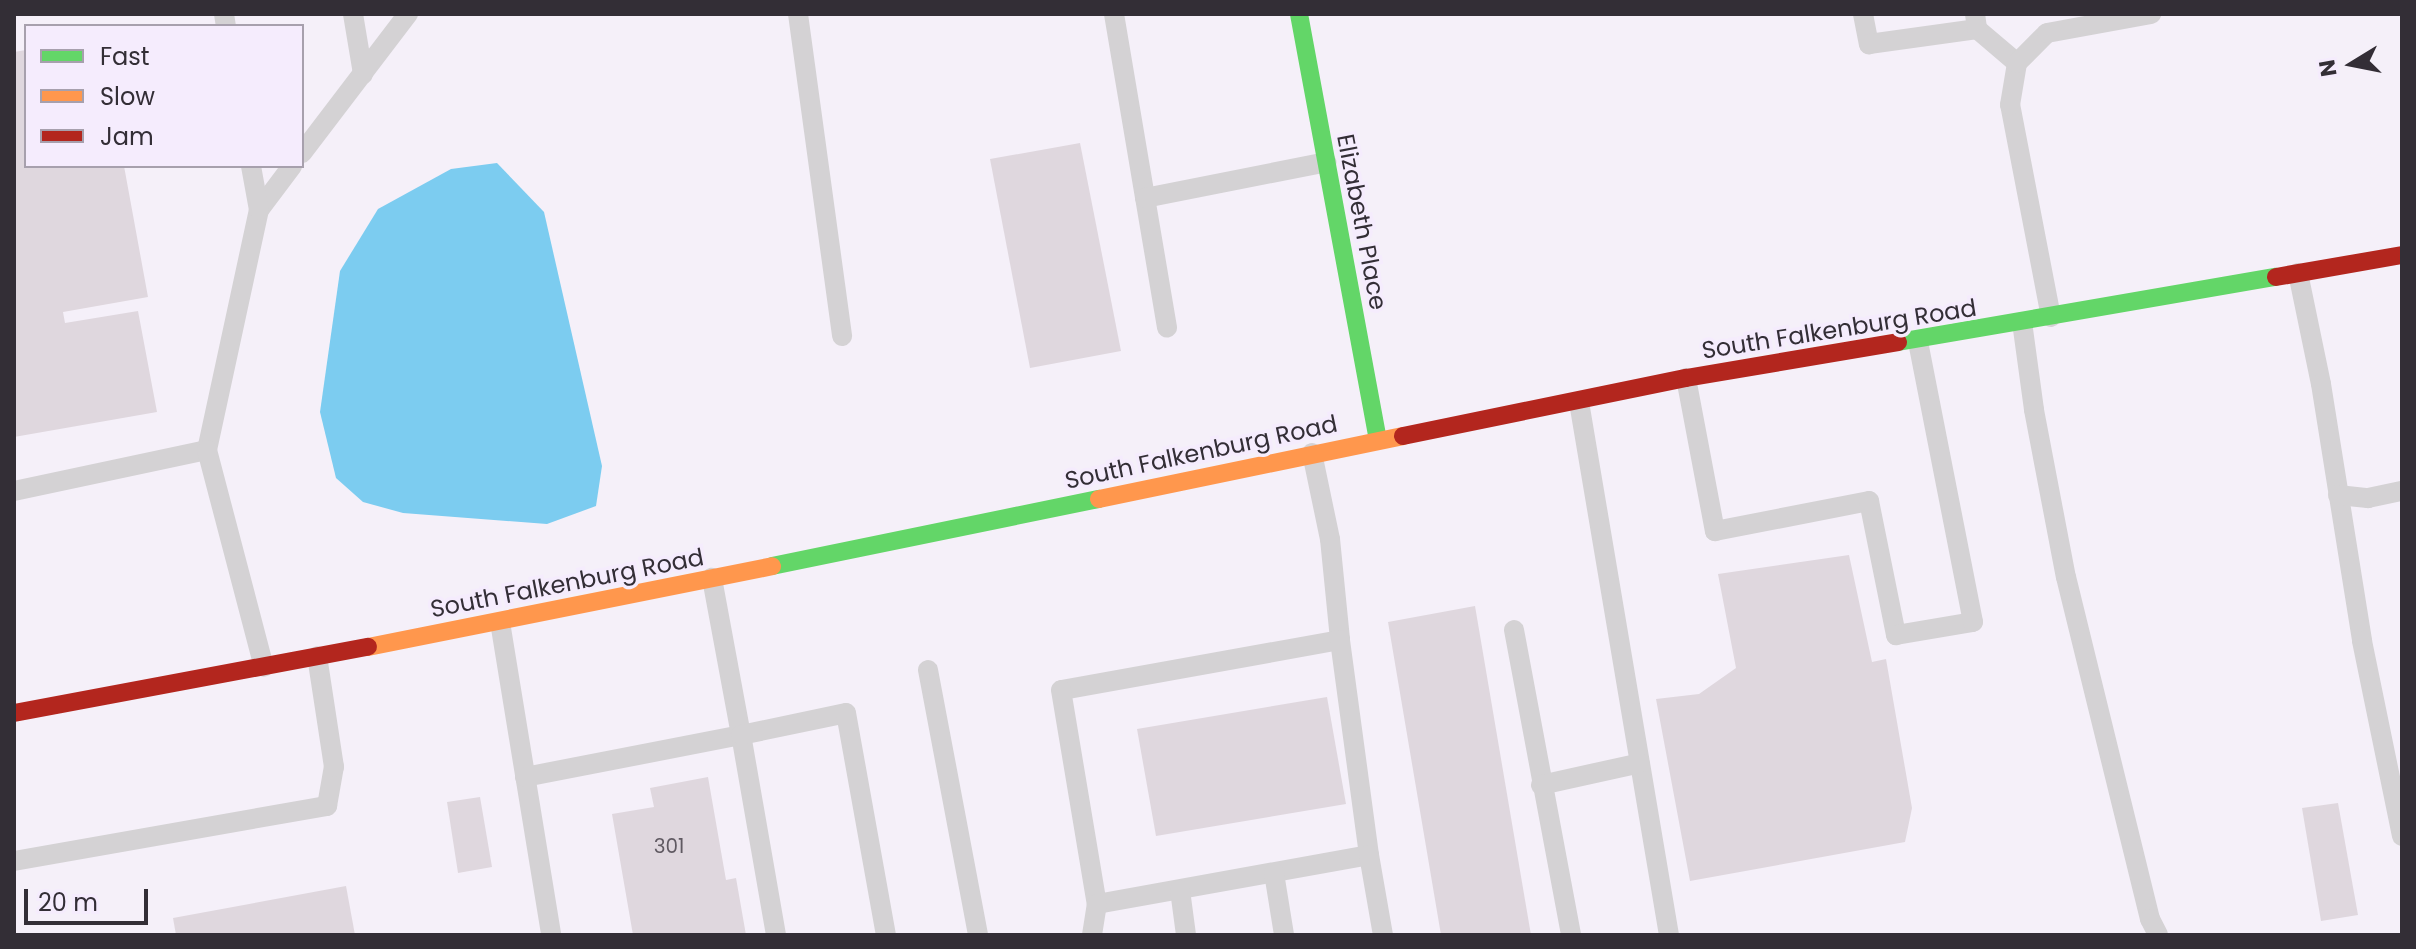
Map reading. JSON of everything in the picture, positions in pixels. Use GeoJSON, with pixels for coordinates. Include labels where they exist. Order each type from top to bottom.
{"type":"FeatureCollection","features":[{"type":"Feature","properties":{"kind":"street","name":"Elizabeth Place"},"geometry":{"type":"LineString","coordinates":[[1299,14],[1378,439]]}},
{"type":"Feature","properties":{"kind":"street","name":"South Falkenburg Road"},"geometry":{"type":"LineString","coordinates":[[14,713],[500,622],[1686,378],[1918,341],[2402,255]]}},
{"type":"Feature","properties":{"kind":"lane"},"geometry":{"type":"LineString","coordinates":[[353,14],[363,74]]}},
{"type":"Feature","properties":{"kind":"lane"},"geometry":{"type":"LineString","coordinates":[[304,150],[408,14]]}},
{"type":"Feature","properties":{"kind":"lane"},"geometry":{"type":"LineString","coordinates":[[798,14],[842,336]]}},
{"type":"Feature","properties":{"kind":"lane"},"geometry":{"type":"LineString","coordinates":[[1114,14],[1167,328]]}},
{"type":"Feature","properties":{"kind":"lane"},"geometry":{"type":"LineString","coordinates":[[1863,14],[1869,44],[1976,22],[2017,63]]}},
{"type":"Feature","properties":{"kind":"lane"},"geometry":{"type":"LineString","coordinates":[[2051,317],[2010,105],[2017,63],[2047,33],[2151,14]]}},
{"type":"Feature","properties":{"kind":"lane"},"geometry":{"type":"LineString","coordinates":[[1145,198],[1326,162]]}},
{"type":"Feature","properties":{"kind":"lane"},"geometry":{"type":"LineString","coordinates":[[251,168],[259,210],[207,450],[264,667]]}},
{"type":"Feature","properties":{"kind":"lane"},"geometry":{"type":"LineString","coordinates":[[259,210],[290,168]]}},
{"type":"Feature","properties":{"kind":"lane"},"geometry":{"type":"LineString","coordinates":[[2298,273],[2362,641],[2402,836]]}},
{"type":"Feature","properties":{"kind":"lane"},"geometry":{"type":"LineString","coordinates":[[2022,322],[2034,410],[2066,577],[2150,919],[2158,935]]}},
{"type":"Feature","properties":{"kind":"lane"},"geometry":{"type":"LineString","coordinates":[[1686,378],[1715,531],[1869,501],[1896,635],[1973,622],[1918,341]]}},
{"type":"Feature","properties":{"kind":"lane"},"geometry":{"type":"LineString","coordinates":[[1579,402],[1669,935]]}},
{"type":"Feature","properties":{"kind":"lane"},"geometry":{"type":"LineString","coordinates":[[14,491],[207,450]]}},
{"type":"Feature","properties":{"kind":"lane"},"geometry":{"type":"LineString","coordinates":[[1312,453],[1330,539],[1340,640],[1383,935]]}},
{"type":"Feature","properties":{"kind":"lane"},"geometry":{"type":"LineString","coordinates":[[2338,495],[2368,498],[2402,491]]}},
{"type":"Feature","properties":{"kind":"lane"},"geometry":{"type":"LineString","coordinates":[[712,578],[776,935]]}},
{"type":"Feature","properties":{"kind":"lane"},"geometry":{"type":"LineString","coordinates":[[500,622],[551,935]]}},
{"type":"Feature","properties":{"kind":"lane"},"geometry":{"type":"LineString","coordinates":[[1514,630],[1571,935]]}},
{"type":"Feature","properties":{"kind":"lane"},"geometry":{"type":"LineString","coordinates":[[1092,935],[1097,904],[1061,690],[1340,640]]}},
{"type":"Feature","properties":{"kind":"lane"},"geometry":{"type":"LineString","coordinates":[[14,861],[327,806],[334,767],[317,656]]}},
{"type":"Feature","properties":{"kind":"lane"},"geometry":{"type":"LineString","coordinates":[[928,670],[978,935]]}},
{"type":"Feature","properties":{"kind":"lane"},"geometry":{"type":"LineString","coordinates":[[525,777],[846,713],[886,935]]}},
{"type":"Feature","properties":{"kind":"lane"},"geometry":{"type":"LineString","coordinates":[[1541,785],[1640,763]]}},
{"type":"Feature","properties":{"kind":"lane"},"geometry":{"type":"LineString","coordinates":[[1097,904],[1369,855]]}},
{"type":"Feature","properties":{"kind":"lane"},"geometry":{"type":"LineString","coordinates":[[1274,873],[1284,935]]}},
{"type":"Feature","properties":{"kind":"lane"},"geometry":{"type":"LineString","coordinates":[[1180,890],[1186,935]]}},
{"type":"Feature","properties":{"kind":"water"},"geometry":{"type":"Polygon","coordinates":[[[497,163],[544,212],[602,466],[596,506],[547,524],[403,513],[363,502],[336,478],[320,412],[340,271],[378,209],[451,169],[497,163]]]}},
{"type":"Feature","properties":{"kind":"building"},"geometry":{"type":"Polygon","coordinates":[[[24,50],[24,168],[124,168],[148,297],[63,312],[65,323],[138,311],[157,412],[14,437],[14,52],[24,50]]]}},
{"type":"Feature","properties":{"kind":"building"},"geometry":{"type":"Polygon","coordinates":[[[1080,143],[1121,351],[1030,368],[990,159],[1080,143]]]}},
{"type":"Feature","properties":{"kind":"building"},"geometry":{"type":"Polygon","coordinates":[[[1849,555],[1872,662],[1886,659],[1912,808],[1905,842],[1690,881],[1656,699],[1699,694],[1736,668],[1718,574],[1849,555]]]}},
{"type":"Feature","properties":{"kind":"building"},"geometry":{"type":"Polygon","coordinates":[[[1475,606],[1531,935],[1441,935],[1388,622],[1475,606]]]}},
{"type":"Feature","properties":{"kind":"building"},"geometry":{"type":"Polygon","coordinates":[[[1327,697],[1346,804],[1156,836],[1137,729],[1327,697]]]}},
{"type":"Feature","properties":{"kind":"building"},"geometry":{"type":"Polygon","coordinates":[[[708,777],[726,880],[736,878],[746,935],[633,935],[612,814],[654,807],[650,788],[708,777]]]}},
{"type":"Feature","properties":{"kind":"building"},"geometry":{"type":"Polygon","coordinates":[[[480,797],[492,867],[458,873],[447,802],[480,797]]]}},
{"type":"Feature","properties":{"kind":"building"},"geometry":{"type":"Polygon","coordinates":[[[2338,803],[2358,915],[2321,921],[2302,808],[2338,803]]]}},
{"type":"Feature","properties":{"kind":"building"},"geometry":{"type":"Polygon","coordinates":[[[346,886],[355,935],[176,935],[173,918],[346,886]]]}},
{"type":"Feature","properties":{"kind":"traffic: fast"},"geometry":{"type":"LineString","coordinates":[[1299,14],[1378,439]]}},
{"type":"Feature","properties":{"kind":"traffic: fast"},"geometry":{"type":"LineString","coordinates":[[1898,342],[2276,277]]}},
{"type":"Feature","properties":{"kind":"traffic: fast"},"geometry":{"type":"LineString","coordinates":[[772,566],[1099,499]]}},
{"type":"Feature","properties":{"kind":"traffic: slow"},"geometry":{"type":"LineString","coordinates":[[1099,499],[1403,436]]}},
{"type":"Feature","properties":{"kind":"traffic: slow"},"geometry":{"type":"LineString","coordinates":[[368,647],[772,566]]}},
{"type":"Feature","properties":{"kind":"traffic: jam"},"geometry":{"type":"LineString","coordinates":[[2276,277],[2402,255]]}},
{"type":"Feature","properties":{"kind":"traffic: jam"},"geometry":{"type":"LineString","coordinates":[[1403,436],[1686,378],[1898,342]]}},
{"type":"Feature","properties":{"kind":"traffic: jam"},"geometry":{"type":"LineString","coordinates":[[14,713],[368,647]]}}]}
